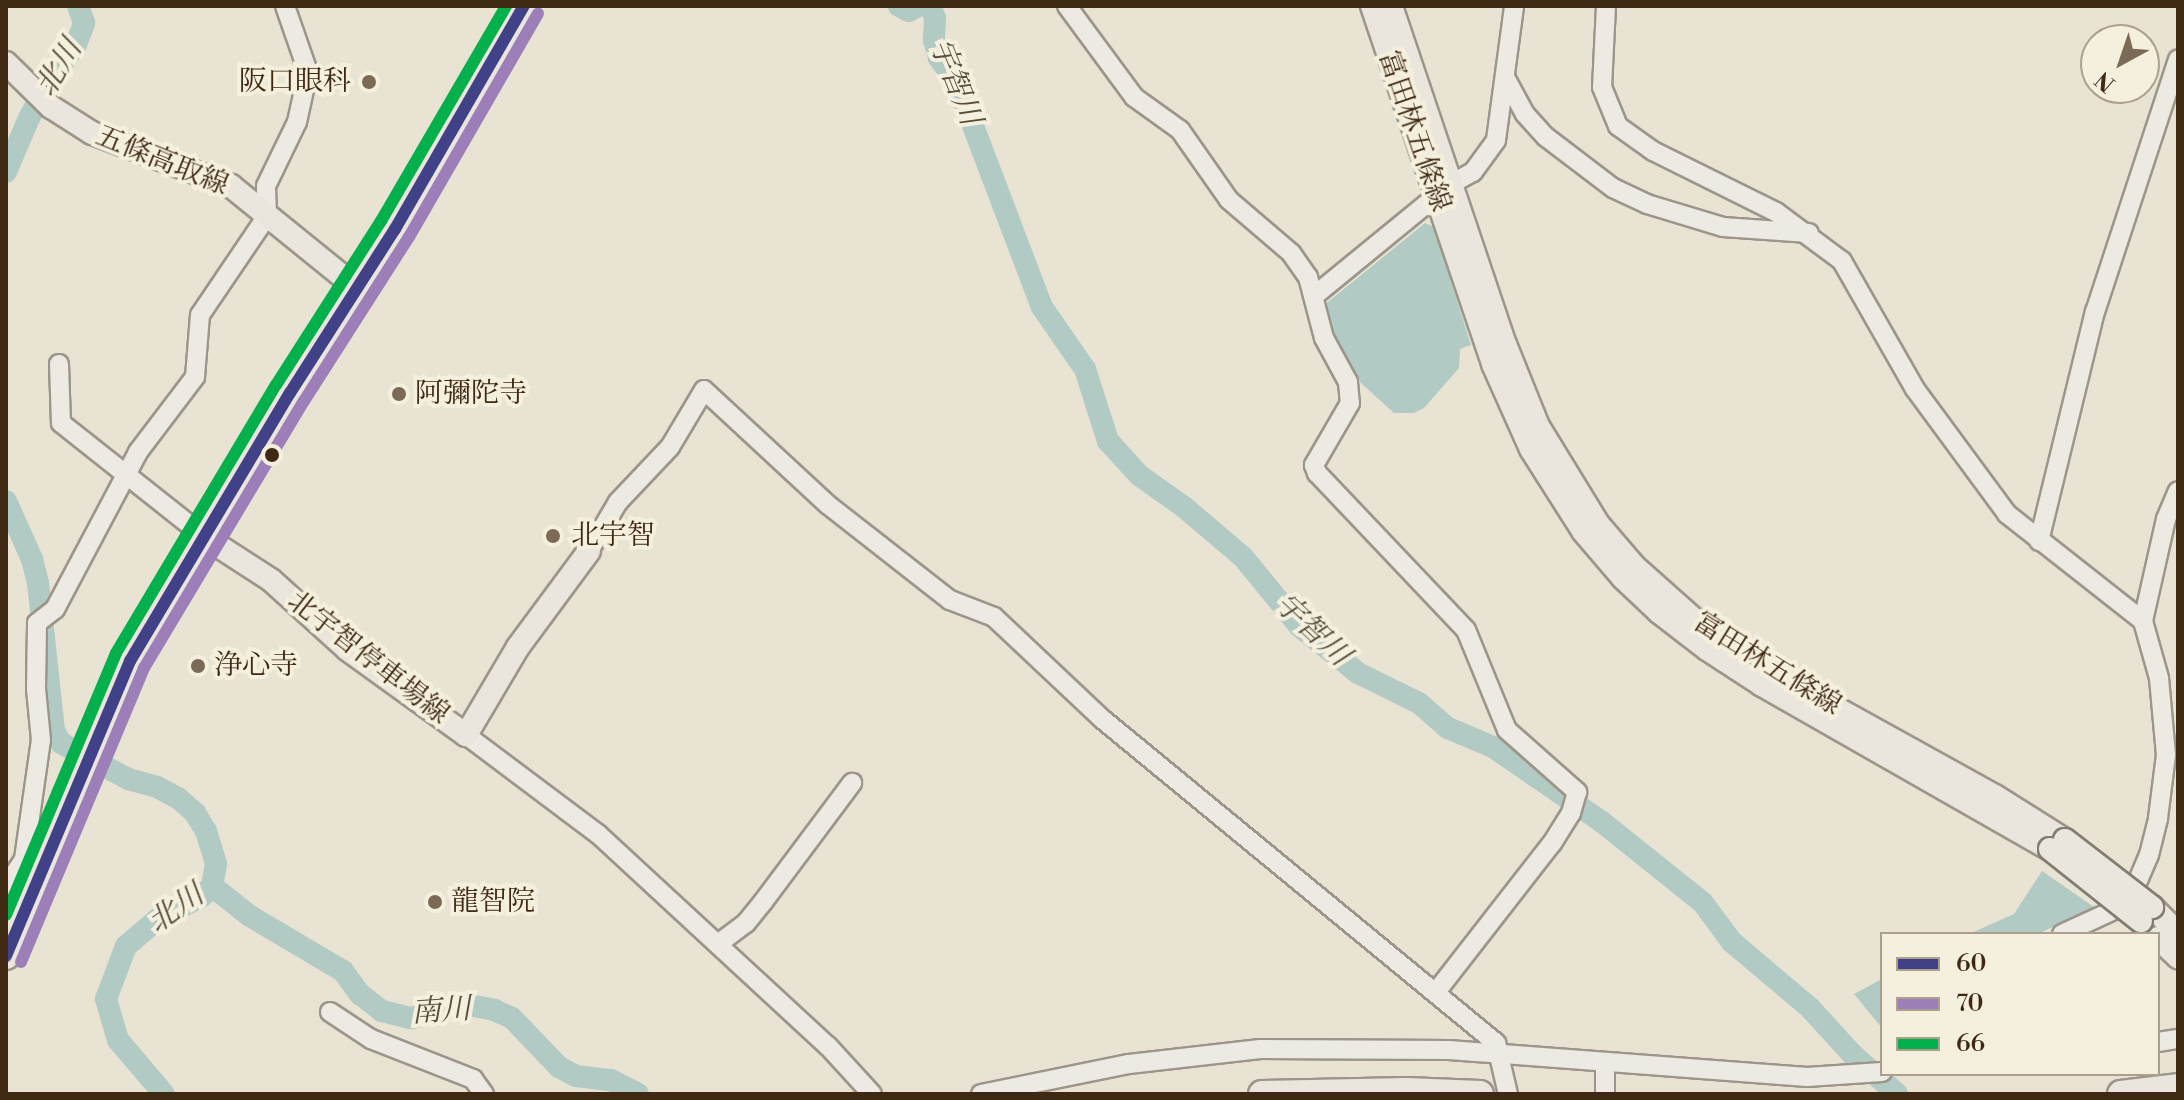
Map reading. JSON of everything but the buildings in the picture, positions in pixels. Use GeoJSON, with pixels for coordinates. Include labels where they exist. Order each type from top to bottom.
{"type":"FeatureCollection","features":[{"type":"Feature","properties":{"kind":"highway"},"geometry":{"type":"LineString","coordinates":[[6,956],[130,661],[524,6]]}},
{"type":"Feature","properties":{"kind":"highway"},"geometry":{"type":"LineString","coordinates":[[2121,1094],[2178,1087]]}},
{"type":"Feature","properties":{"kind":"highway"},"geometry":{"type":"LineString","coordinates":[[1262,1094],[1327,1091],[1480,1094]]}},
{"type":"Feature","properties":{"kind":"main road","name":"富田林五條線"},"geometry":{"type":"LineString","coordinates":[[1372,6],[1538,426],[1598,524],[1634,566],[1670,601],[1719,640],[1995,796],[2151,925],[2178,933]]}},
{"type":"Feature","properties":{"kind":"main road","name":"富田林五條線"},"geometry":{"type":"LineString","coordinates":[[1391,6],[1443,190]]}},
{"type":"Feature","properties":{"kind":"main road","name":"五條高取線"},"geometry":{"type":"LineString","coordinates":[[6,63],[43,100],[114,143],[231,186],[357,288]]}},
{"type":"Feature","properties":{"kind":"main road","name":"北宇智停車場線"},"geometry":{"type":"LineString","coordinates":[[206,538],[271,580],[347,649],[466,735],[518,647],[589,551]]}},
{"type":"Feature","properties":{"kind":"main road","name":"富田林五條線"},"geometry":{"type":"LineString","coordinates":[[2160,936],[2178,957]]}},
{"type":"Feature","properties":{"kind":"street"},"geometry":{"type":"LineString","coordinates":[[6,886],[24,859],[41,740],[36,689],[37,623],[55,609],[89,540],[128,477],[138,452],[195,377],[200,315],[267,216],[266,186],[297,122],[308,72],[285,6]]}},
{"type":"Feature","properties":{"kind":"street"},"geometry":{"type":"LineString","coordinates":[[1067,6],[1134,97],[1180,130],[1229,200],[1291,253],[1308,277],[1324,338],[1348,382],[1350,403],[1314,465],[1317,473],[1466,630],[1507,730],[1577,792],[1571,813],[1552,843],[1436,992]]}},
{"type":"Feature","properties":{"kind":"street"},"geometry":{"type":"LineString","coordinates":[[1314,296],[1443,190],[1473,172],[1496,140],[1514,6]]}},
{"type":"Feature","properties":{"kind":"street"},"geometry":{"type":"LineString","coordinates":[[1606,6],[1602,87],[1618,126],[1653,151],[1776,212],[1809,233],[1842,261],[1925,404],[2007,514],[2143,621]]}},
{"type":"Feature","properties":{"kind":"street"},"geometry":{"type":"LineString","coordinates":[[2039,541],[2095,312],[2150,136],[2178,59]]}},
{"type":"Feature","properties":{"kind":"street"},"geometry":{"type":"LineString","coordinates":[[1505,77],[1525,114],[1546,137],[1613,188],[1647,204],[1723,227],[1809,233]]}},
{"type":"Feature","properties":{"kind":"street"},"geometry":{"type":"LineString","coordinates":[[59,364],[61,423],[206,538]]}},
{"type":"Feature","properties":{"kind":"street"},"geometry":{"type":"LineString","coordinates":[[589,551],[618,502],[670,447],[704,390],[827,504],[950,600],[994,617],[1101,718],[1496,1043],[1508,1094]]}},
{"type":"Feature","properties":{"kind":"street"},"geometry":{"type":"LineString","coordinates":[[2066,932],[2116,909],[2137,883],[2149,855],[2158,818],[2166,755],[2159,678],[2143,621],[2166,519],[2178,491]]}},
{"type":"Feature","properties":{"kind":"street"},"geometry":{"type":"LineString","coordinates":[[466,735],[598,834],[828,1046],[872,1094]]}},
{"type":"Feature","properties":{"kind":"street"},"geometry":{"type":"LineString","coordinates":[[718,944],[746,923],[852,783]]}},
{"type":"Feature","properties":{"kind":"street"},"geometry":{"type":"LineString","coordinates":[[6,892],[29,907]]}},
{"type":"Feature","properties":{"kind":"street"},"geometry":{"type":"LineString","coordinates":[[330,1012],[371,1039],[473,1079],[484,1094]]}},
{"type":"Feature","properties":{"kind":"street"},"geometry":{"type":"LineString","coordinates":[[981,1094],[1094,1070],[1223,1051],[1345,1048],[1605,1062],[1805,1085],[1832,1076],[1880,1072]]}},
{"type":"Feature","properties":{"kind":"street"},"geometry":{"type":"LineString","coordinates":[[1605,1062],[1605,1094]]}},
{"type":"Feature","properties":{"kind":"water"},"geometry":{"type":"Polygon","coordinates":[[[1425,223],[1434,227],[1471,345],[1460,349],[1459,368],[1424,408],[1414,413],[1394,413],[1361,383],[1341,358],[1328,332],[1323,306],[1425,223]]]}},
{"type":"Feature","properties":{"kind":"water"},"geometry":{"type":"Polygon","coordinates":[[[2042,871],[2094,907],[2042,932],[1974,932],[2014,914],[2042,871]]]}},
{"type":"Feature","properties":{"kind":"water"},"geometry":{"type":"Polygon","coordinates":[[[1880,980],[1880,1026],[1854,994],[1880,980]]]}},
{"type":"Feature","properties":{"kind":"waterway","name":"北川"},"geometry":{"type":"LineString","coordinates":[[6,172],[29,118],[54,73],[75,47],[84,23],[78,6]]}},
{"type":"Feature","properties":{"kind":"waterway","name":"宇智川"},"geometry":{"type":"LineString","coordinates":[[899,6],[909,11],[918,6]]}},
{"type":"Feature","properties":{"kind":"waterway","name":"宇智川"},"geometry":{"type":"LineString","coordinates":[[930,6],[935,18],[934,40],[939,58],[956,81],[1042,307],[1085,369],[1108,441],[1139,475],[1184,507],[1243,557],[1300,627],[1358,673],[1419,703],[1448,728],[1493,747],[1602,822],[1703,903],[1732,942],[1810,1008],[1852,1054],[1897,1094]]}},
{"type":"Feature","properties":{"kind":"waterway","name":"北川"},"geometry":{"type":"LineString","coordinates":[[6,501],[32,559],[38,583],[54,731],[61,743],[128,779],[157,787],[178,798],[195,813],[206,831],[216,864],[212,886],[201,897],[159,918],[126,946],[106,999],[118,1040],[164,1094]]}},
{"type":"Feature","properties":{"kind":"waterway","name":"南川"},"geometry":{"type":"LineString","coordinates":[[212,886],[250,916],[343,971],[360,994],[382,1011],[411,1018],[464,1004],[494,1010],[512,1018],[559,1067],[576,1076],[611,1080],[638,1094]]}},
{"type":"Feature","properties":{"kind":"transit line","name":"66"},"geometry":{"type":"LineString","coordinates":[[6,915],[116,653],[276,385],[381,221],[506,6]]}},
{"type":"Feature","properties":{"kind":"transit line","name":"60"},"geometry":{"type":"LineString","coordinates":[[6,956],[130,661],[290,393],[395,229],[524,6]]}},
{"type":"Feature","properties":{"kind":"transit line","name":"70"},"geometry":{"type":"LineString","coordinates":[[21,962],[144,668],[304,401],[409,237],[538,14]]}},
{"type":"Feature","properties":{"kind":"place","name":"阪口眼科"},"geometry":{"type":"Point","coordinates":[369,82]}},
{"type":"Feature","properties":{"kind":"place","name":"阿彌陀寺"},"geometry":{"type":"Point","coordinates":[399,394]}},
{"type":"Feature","properties":{"kind":"place","name":"北宇智"},"geometry":{"type":"Point","coordinates":[553,536]}},
{"type":"Feature","properties":{"kind":"place","name":"浄心寺"},"geometry":{"type":"Point","coordinates":[198,666]}},
{"type":"Feature","properties":{"kind":"place","name":"龍智院"},"geometry":{"type":"Point","coordinates":[435,902]}}]}
